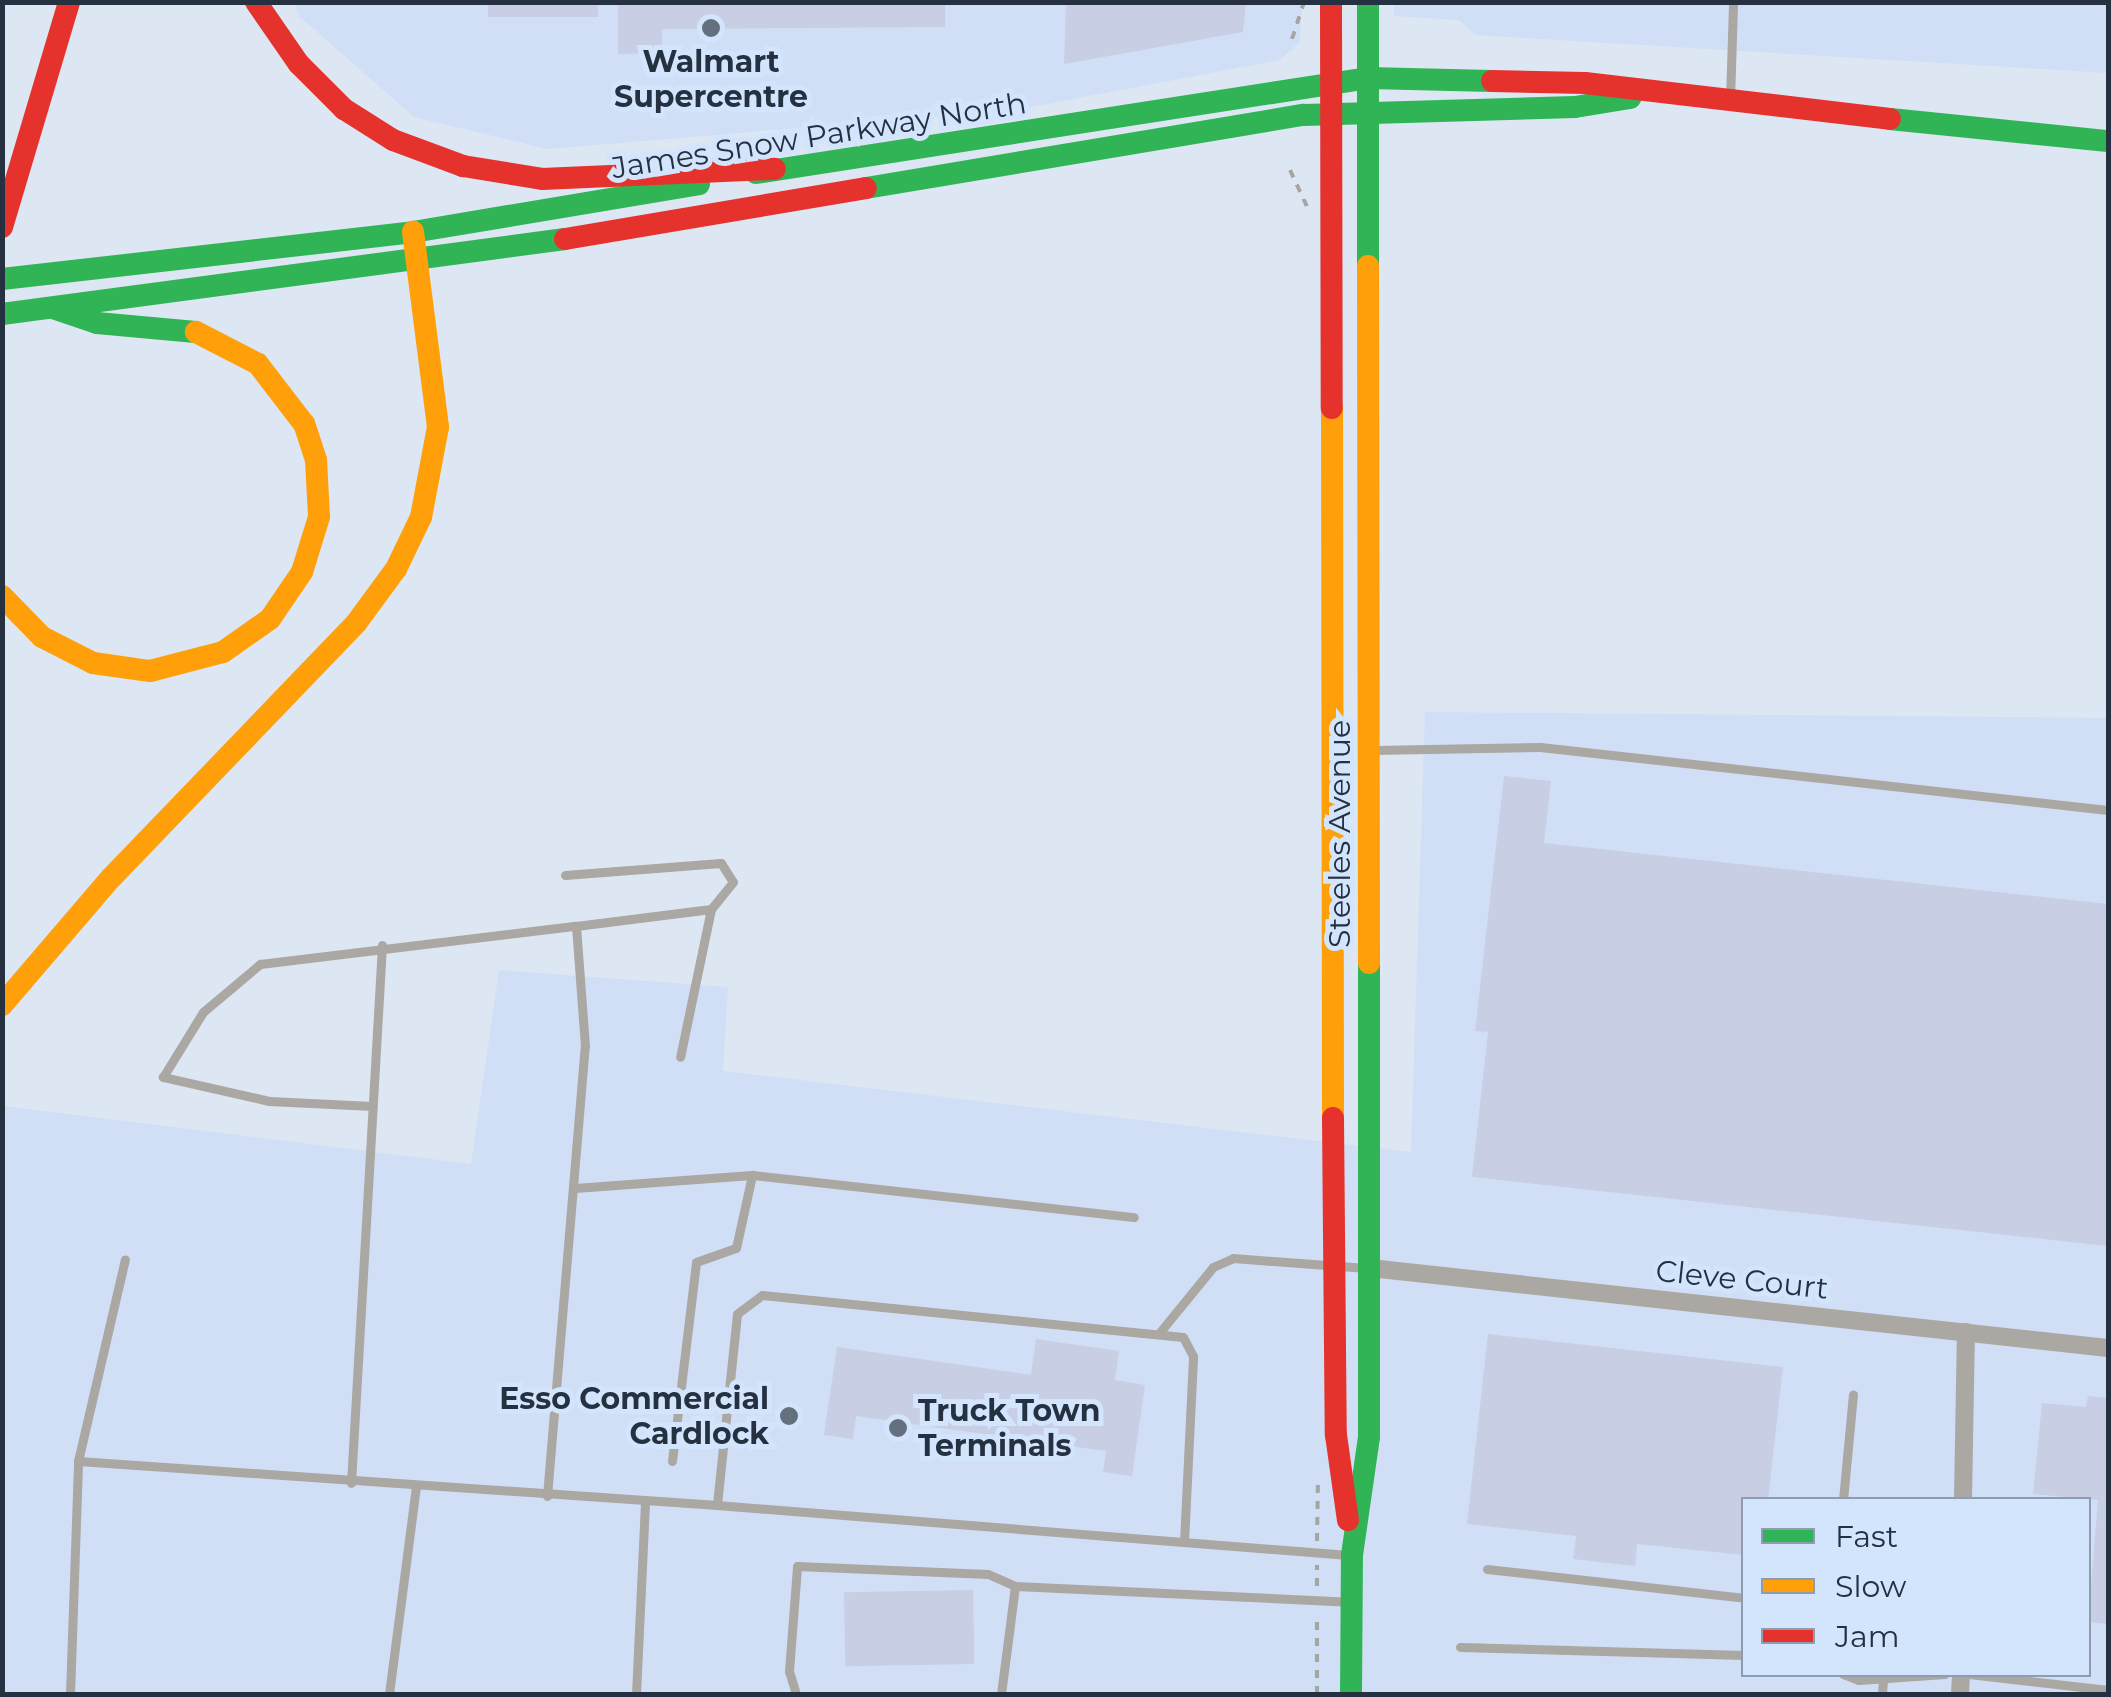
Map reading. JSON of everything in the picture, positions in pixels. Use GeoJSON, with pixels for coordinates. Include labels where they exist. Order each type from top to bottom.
{"type":"FeatureCollection","features":[{"type":"Feature","properties":{"kind":"main road"},"geometry":{"type":"LineString","coordinates":[[2,227],[68,2]]}},
{"type":"Feature","properties":{"kind":"main road"},"geometry":{"type":"LineString","coordinates":[[256,2],[299,64],[344,109],[393,140],[462,166],[542,179],[775,169]]}},
{"type":"Feature","properties":{"kind":"main road","name":"Steeles Avenue"},"geometry":{"type":"LineString","coordinates":[[1331,2],[1328,114],[1336,609],[1333,1265],[1336,1435],[1352,1555],[1351,1694]]}},
{"type":"Feature","properties":{"kind":"main road","name":"Steeles Avenue"},"geometry":{"type":"LineString","coordinates":[[1352,1555],[1369,1437],[1370,750],[1365,112],[1368,2]]}},
{"type":"Feature","properties":{"kind":"main road","name":"James Snow Parkway North"},"geometry":{"type":"LineString","coordinates":[[2,279],[413,232],[775,169],[1368,78],[1586,83],[1646,95],[2108,141]]}},
{"type":"Feature","properties":{"kind":"main road","name":"James Snow Parkway North"},"geometry":{"type":"LineString","coordinates":[[2,314],[420,262],[1328,114],[1575,107],[1646,95]]}},
{"type":"Feature","properties":{"kind":"main road"},"geometry":{"type":"LineString","coordinates":[[2,244],[14,188]]}},
{"type":"Feature","properties":{"kind":"main road"},"geometry":{"type":"LineString","coordinates":[[2,1005],[110,878],[357,622],[396,569],[421,516],[438,428],[420,262],[413,232]]}},
{"type":"Feature","properties":{"kind":"main road"},"geometry":{"type":"LineString","coordinates":[[2,596],[27,625],[75,656],[130,670],[169,669],[223,652],[270,619],[302,572],[315,536],[320,498],[311,442],[295,407],[258,364],[191,328],[97,322],[53,308]]}},
{"type":"Feature","properties":{"kind":"street","name":"Cleve Court"},"geometry":{"type":"LineString","coordinates":[[1370,1268],[2108,1348]]}},
{"type":"Feature","properties":{"kind":"street"},"geometry":{"type":"LineString","coordinates":[[1963,1497],[1966,1332]]}},
{"type":"Feature","properties":{"kind":"lane"},"geometry":{"type":"LineString","coordinates":[[1730,103],[1733,2]]}},
{"type":"Feature","properties":{"kind":"lane"},"geometry":{"type":"LineString","coordinates":[[1370,750],[1540,747],[2108,810]]}},
{"type":"Feature","properties":{"kind":"lane"},"geometry":{"type":"LineString","coordinates":[[565,875],[721,863],[733,882],[712,909],[680,1057]]}},
{"type":"Feature","properties":{"kind":"lane"},"geometry":{"type":"LineString","coordinates":[[372,1106],[269,1101],[163,1077],[203,1012],[260,964],[382,944],[712,909]]}},
{"type":"Feature","properties":{"kind":"lane"},"geometry":{"type":"LineString","coordinates":[[548,1496],[584,1046],[576,926]]}},
{"type":"Feature","properties":{"kind":"lane"},"geometry":{"type":"LineString","coordinates":[[351,1483],[382,944]]}},
{"type":"Feature","properties":{"kind":"lane"},"geometry":{"type":"LineString","coordinates":[[575,1188],[752,1175],[1134,1217]]}},
{"type":"Feature","properties":{"kind":"lane"},"geometry":{"type":"LineString","coordinates":[[672,1461],[696,1262],[736,1248],[752,1175]]}},
{"type":"Feature","properties":{"kind":"lane"},"geometry":{"type":"LineString","coordinates":[[1160,1332],[1213,1267],[1232,1258],[1370,1268]]}},
{"type":"Feature","properties":{"kind":"lane"},"geometry":{"type":"LineString","coordinates":[[70,1694],[78,1461],[124,1259]]}},
{"type":"Feature","properties":{"kind":"lane"},"geometry":{"type":"LineString","coordinates":[[717,1505],[738,1314],[762,1294],[1182,1337],[1193,1356],[1184,1542]]}},
{"type":"Feature","properties":{"kind":"lane"},"geometry":{"type":"LineString","coordinates":[[1843,1497],[1853,1394]]}},
{"type":"Feature","properties":{"kind":"lane"},"geometry":{"type":"LineString","coordinates":[[78,1461],[416,1488],[717,1505],[1352,1555]]}},
{"type":"Feature","properties":{"kind":"lane"},"geometry":{"type":"LineString","coordinates":[[390,1694],[416,1488]]}},
{"type":"Feature","properties":{"kind":"lane"},"geometry":{"type":"LineString","coordinates":[[636,1694],[645,1501]]}},
{"type":"Feature","properties":{"kind":"lane"},"geometry":{"type":"LineString","coordinates":[[796,1694],[789,1671],[797,1566],[988,1574],[1015,1586],[1352,1602]]}},
{"type":"Feature","properties":{"kind":"lane"},"geometry":{"type":"LineString","coordinates":[[1488,1569],[1741,1598]]}},
{"type":"Feature","properties":{"kind":"lane"},"geometry":{"type":"LineString","coordinates":[[1001,1694],[1015,1586]]}},
{"type":"Feature","properties":{"kind":"lane"},"geometry":{"type":"LineString","coordinates":[[1460,1647],[1741,1655]]}},
{"type":"Feature","properties":{"kind":"lane"},"geometry":{"type":"LineString","coordinates":[[1873,1677],[1898,1677]]}},
{"type":"Feature","properties":{"kind":"lane"},"geometry":{"type":"LineString","coordinates":[[1993,1677],[2088,1691],[2108,1690]]}},
{"type":"Feature","properties":{"kind":"lane"},"geometry":{"type":"LineString","coordinates":[[1882,1694],[1883,1678]]}},
{"type":"Feature","properties":{"kind":"lane"},"geometry":{"type":"LineString","coordinates":[[2033,1694],[2034,1682]]}},
{"type":"Feature","properties":{"kind":"path"},"geometry":{"type":"LineString","coordinates":[[1292,40],[1304,2]]}},
{"type":"Feature","properties":{"kind":"shaded area"},"geometry":{"type":"Polygon","coordinates":[[[1394,2],[2108,3],[2108,73],[1475,35],[1459,20],[1394,16],[1394,2]]]}},
{"type":"Feature","properties":{"kind":"shaded area"},"geometry":{"type":"Polygon","coordinates":[[[294,3],[1302,3],[1300,42],[1280,60],[1015,110],[547,149],[414,117],[299,16],[294,3]]]}},
{"type":"Feature","properties":{"kind":"shaded area"},"geometry":{"type":"Polygon","coordinates":[[[1425,712],[2108,718],[2108,1694],[3,1694],[3,1106],[471,1164],[499,970],[728,987],[723,1071],[1411,1152],[1425,712]]]}},
{"type":"Feature","properties":{"kind":"building"},"geometry":{"type":"Polygon","coordinates":[[[488,2],[598,2],[598,17],[488,17],[488,2]]]}},
{"type":"Feature","properties":{"kind":"building","name":"Walmart Supercentre"},"geometry":{"type":"Polygon","coordinates":[[[618,2],[945,2],[945,27],[662,29],[662,53],[618,54],[618,2]]]}},
{"type":"Feature","properties":{"kind":"building"},"geometry":{"type":"Polygon","coordinates":[[[1066,2],[1246,2],[1243,32],[1064,64],[1066,2]]]}},
{"type":"Feature","properties":{"kind":"building"},"geometry":{"type":"Polygon","coordinates":[[[1504,776],[1551,781],[1544,843],[2108,904],[2108,1246],[1472,1177],[1488,1032],[1475,1031],[1504,776]]]}},
{"type":"Feature","properties":{"kind":"building"},"geometry":{"type":"Polygon","coordinates":[[[1488,1334],[1783,1367],[1768,1497],[1741,1497],[1741,1555],[1637,1544],[1635,1566],[1573,1559],[1576,1536],[1467,1524],[1488,1334]]]}},
{"type":"Feature","properties":{"kind":"building"},"geometry":{"type":"Polygon","coordinates":[[[1036,1339],[1119,1351],[1115,1380],[1145,1385],[1132,1476],[1103,1472],[1106,1451],[856,1416],[853,1439],[824,1435],[837,1347],[1031,1375],[1036,1339]]]}},
{"type":"Feature","properties":{"kind":"building"},"geometry":{"type":"Polygon","coordinates":[[[2088,1396],[2108,1398],[2108,1624],[2091,1622],[2098,1500],[2033,1494],[2042,1403],[2086,1407],[2088,1396]]]}},
{"type":"Feature","properties":{"kind":"building"},"geometry":{"type":"Polygon","coordinates":[[[973,1590],[974,1664],[845,1666],[844,1592],[973,1590]]]}},
{"type":"Feature","properties":{"kind":"traffic: fast"},"geometry":{"type":"LineString","coordinates":[[1368,2],[1368,266]]}},
{"type":"Feature","properties":{"kind":"traffic: fast"},"geometry":{"type":"LineString","coordinates":[[756,173],[1368,78],[1492,81]]}},
{"type":"Feature","properties":{"kind":"traffic: fast"},"geometry":{"type":"LineString","coordinates":[[866,188],[1304,115],[1575,107],[1630,98]]}},
{"type":"Feature","properties":{"kind":"traffic: fast"},"geometry":{"type":"LineString","coordinates":[[1890,119],[2108,141]]}},
{"type":"Feature","properties":{"kind":"traffic: fast"},"geometry":{"type":"LineString","coordinates":[[2,279],[413,232],[699,184]]}},
{"type":"Feature","properties":{"kind":"traffic: fast"},"geometry":{"type":"LineString","coordinates":[[2,314],[565,239]]}},
{"type":"Feature","properties":{"kind":"traffic: fast"},"geometry":{"type":"LineString","coordinates":[[53,308],[97,323],[196,332]]}},
{"type":"Feature","properties":{"kind":"traffic: fast"},"geometry":{"type":"LineString","coordinates":[[1351,1694],[1352,1555],[1369,1437],[1369,963]]}},
{"type":"Feature","properties":{"kind":"traffic: slow"},"geometry":{"type":"LineString","coordinates":[[2,1005],[111,878],[357,622],[396,569],[421,517],[438,427],[413,232]]}},
{"type":"Feature","properties":{"kind":"traffic: slow"},"geometry":{"type":"LineString","coordinates":[[1368,266],[1369,963]]}},
{"type":"Feature","properties":{"kind":"traffic: slow"},"geometry":{"type":"LineString","coordinates":[[2,596],[42,637],[93,663],[150,671],[223,652],[270,619],[302,572],[319,517],[316,460],[304,424],[258,364],[196,332]]}},
{"type":"Feature","properties":{"kind":"traffic: slow"},"geometry":{"type":"LineString","coordinates":[[1332,408],[1333,1118]]}},
{"type":"Feature","properties":{"kind":"traffic: jam"},"geometry":{"type":"LineString","coordinates":[[2,227],[69,2]]}},
{"type":"Feature","properties":{"kind":"traffic: jam"},"geometry":{"type":"LineString","coordinates":[[256,2],[299,64],[344,109],[393,140],[463,166],[542,179],[775,169]]}},
{"type":"Feature","properties":{"kind":"traffic: jam"},"geometry":{"type":"LineString","coordinates":[[1331,2],[1332,408]]}},
{"type":"Feature","properties":{"kind":"traffic: jam"},"geometry":{"type":"LineString","coordinates":[[1492,81],[1585,83],[1890,119]]}},
{"type":"Feature","properties":{"kind":"traffic: jam"},"geometry":{"type":"LineString","coordinates":[[565,239],[866,188]]}},
{"type":"Feature","properties":{"kind":"traffic: jam"},"geometry":{"type":"LineString","coordinates":[[1333,1118],[1336,1435],[1348,1520]]}},
{"type":"Feature","properties":{"kind":"place","name":"Walmart Supercentre"},"geometry":{"type":"Point","coordinates":[711,28]}},
{"type":"Feature","properties":{"kind":"place","name":"Esso Commercial Cardlock"},"geometry":{"type":"Point","coordinates":[789,1416]}},
{"type":"Feature","properties":{"kind":"place","name":"Truck Town Terminals"},"geometry":{"type":"Point","coordinates":[898,1428]}}]}
